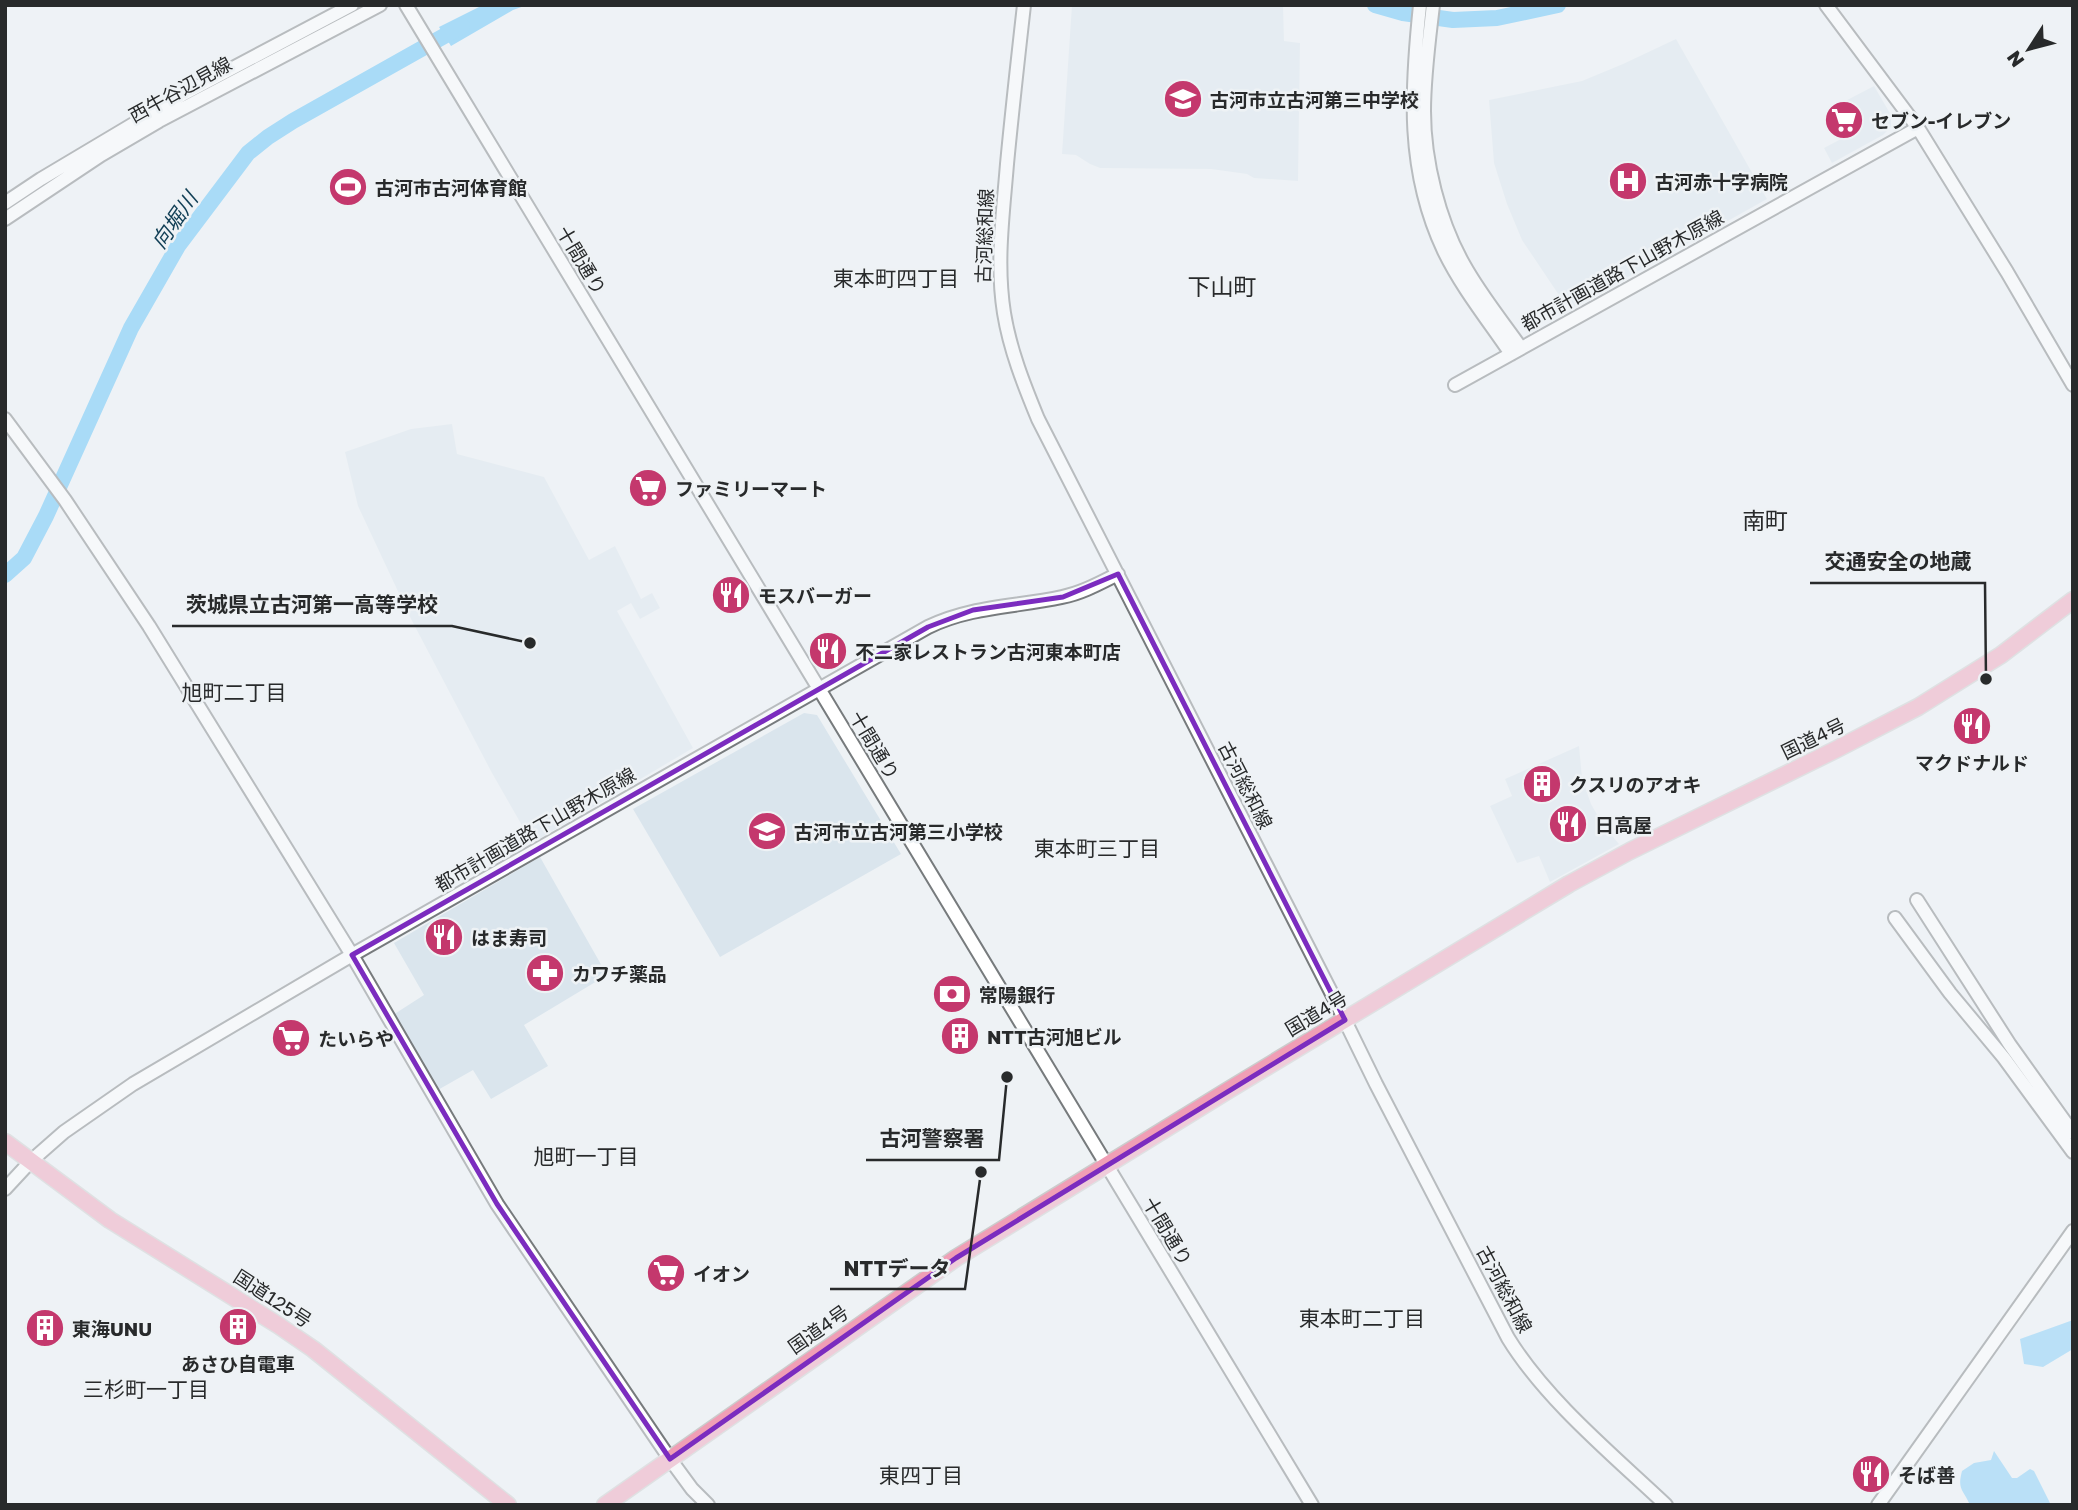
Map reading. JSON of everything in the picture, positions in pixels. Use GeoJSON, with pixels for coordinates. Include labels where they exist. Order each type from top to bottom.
{"type":"FeatureCollection","features":[{"type":"Feature","properties":{"kind":"highway","name":"国道4号"},"geometry":{"type":"LineString","coordinates":[[605,1505],[956,1258],[1106,1165],[1569,884],[1918,707],[2001,655],[2073,600]]}},
{"type":"Feature","properties":{"kind":"highway","name":"国道125号"},"geometry":{"type":"LineString","coordinates":[[5,1142],[110,1220],[313,1349],[508,1505]]}},
{"type":"Feature","properties":{"kind":"street","name":"西牛谷辺見線"},"geometry":{"type":"LineString","coordinates":[[5,203],[182,95],[352,5]]}},
{"type":"Feature","properties":{"kind":"street","name":"西牛谷辺見線"},"geometry":{"type":"LineString","coordinates":[[5,219],[101,155],[159,121],[380,5]]}},
{"type":"Feature","properties":{"kind":"street","name":"十間通り"},"geometry":{"type":"LineString","coordinates":[[406,5],[1312,1505]]}},
{"type":"Feature","properties":{"kind":"street","name":"古河総和線"},"geometry":{"type":"LineString","coordinates":[[1024,5],[1000,229],[1000,284],[1004,314],[1021,379],[1038,419],[1434,1196],[1518,1353],[1547,1390],[1666,1505]]}},
{"type":"Feature","properties":{"kind":"street"},"geometry":{"type":"LineString","coordinates":[[1420,5],[1424,132],[1433,184],[1463,264],[1516,351]]}},
{"type":"Feature","properties":{"kind":"street"},"geometry":{"type":"LineString","coordinates":[[1423,34],[1433,5]]}},
{"type":"Feature","properties":{"kind":"street"},"geometry":{"type":"LineString","coordinates":[[1826,5],[1918,128],[2073,385]]}},
{"type":"Feature","properties":{"kind":"street","name":"都市計画道路下山野木原線"},"geometry":{"type":"LineString","coordinates":[[1455,385],[1918,128]]}},
{"type":"Feature","properties":{"kind":"street"},"geometry":{"type":"LineString","coordinates":[[5,419],[47,474],[149,626],[352,955],[497,1204],[670,1459],[692,1489],[708,1505]]}},
{"type":"Feature","properties":{"kind":"street","name":"都市計画道路下山野木原線"},"geometry":{"type":"LineString","coordinates":[[5,1189],[31,1161],[65,1132],[122,1091],[352,955],[943,620],[973,610],[1063,597],[1118,574]]}},
{"type":"Feature","properties":{"kind":"street"},"geometry":{"type":"LineString","coordinates":[[1917,900],[2010,1045],[2073,1133]]}},
{"type":"Feature","properties":{"kind":"street"},"geometry":{"type":"LineString","coordinates":[[1895,918],[2073,1152]]}},
{"type":"Feature","properties":{"kind":"street"},"geometry":{"type":"LineString","coordinates":[[1878,1505],[2073,1231]]}},
{"type":"Feature","properties":{"kind":"highlighted area"},"geometry":{"type":"Polygon","coordinates":[[[1118,574],[1345,1020],[956,1258],[670,1459],[497,1204],[352,955],[928,627],[973,610],[1063,597],[1118,574]]]}},
{"type":"Feature","properties":{"kind":"shaded area"},"geometry":{"type":"Polygon","coordinates":[[[483,5],[527,5],[513,10],[451,46],[439,27],[483,5]]]}},
{"type":"Feature","properties":{"kind":"shaded area","name":"古河市立古河第三中学校"},"geometry":{"type":"Polygon","coordinates":[[[1072,5],[1283,5],[1284,41],[1300,43],[1298,181],[1254,178],[1247,174],[1211,169],[1100,168],[1076,155],[1062,154],[1072,5]]]}},
{"type":"Feature","properties":{"kind":"shaded area","name":"古河赤十字病院"},"geometry":{"type":"Polygon","coordinates":[[[1676,39],[1767,199],[1569,310],[1522,240],[1507,204],[1494,163],[1489,100],[1582,81],[1676,39]]]}},
{"type":"Feature","properties":{"kind":"shaded area"},"geometry":{"type":"Polygon","coordinates":[[[1874,86],[1891,115],[1891,127],[1883,135],[1832,163],[1824,148],[1843,138],[1828,110],[1874,86]]]}},
{"type":"Feature","properties":{"kind":"shaded area"},"geometry":{"type":"Polygon","coordinates":[[[452,424],[457,454],[544,477],[589,560],[615,546],[641,599],[652,593],[660,608],[640,619],[631,603],[617,611],[693,748],[532,843],[410,617],[358,506],[345,452],[411,429],[452,424]]]}},
{"type":"Feature","properties":{"kind":"shaded area","name":"古河市立古河第三小学校"},"geometry":{"type":"Polygon","coordinates":[[[804,713],[817,715],[901,854],[720,957],[633,809],[804,713]]]}},
{"type":"Feature","properties":{"kind":"shaded area"},"geometry":{"type":"Polygon","coordinates":[[[1579,746],[1582,778],[1591,804],[1603,825],[1619,844],[1550,882],[1539,856],[1517,863],[1490,806],[1512,796],[1505,779],[1579,746]]]}},
{"type":"Feature","properties":{"kind":"shaded area"},"geometry":{"type":"Polygon","coordinates":[[[540,857],[607,975],[524,1025],[548,1066],[491,1099],[473,1070],[436,1091],[393,1015],[424,995],[394,943],[540,857]]]}},
{"type":"Feature","properties":{"kind":"shaded area"},"geometry":{"type":"Polygon","coordinates":[[[2073,1320],[2073,1349],[2043,1367],[2024,1364],[2020,1339],[2073,1320]]]}},
{"type":"Feature","properties":{"kind":"shaded area"},"geometry":{"type":"Polygon","coordinates":[[[1994,1451],[2012,1478],[2017,1478],[2030,1469],[2034,1471],[2051,1505],[1970,1505],[1960,1486],[1962,1471],[1974,1463],[1991,1460],[1994,1451]]]}},
{"type":"Feature","properties":{"kind":"waterway","name":"向堀川"},"geometry":{"type":"LineString","coordinates":[[1375,5],[1403,13],[1453,20],[1497,18],[1558,5]]}},
{"type":"Feature","properties":{"kind":"waterway","name":"向堀川"},"geometry":{"type":"LineString","coordinates":[[5,575],[24,558],[46,516],[131,328],[178,246],[248,153],[293,121],[462,26]]}},
{"type":"Feature","properties":{"kind":"place","name":"古河市立古河第三中学校"},"geometry":{"type":"Point","coordinates":[1183,99]}},
{"type":"Feature","properties":{"kind":"place","name":"セブン-イレブン"},"geometry":{"type":"Point","coordinates":[1844,120]}},
{"type":"Feature","properties":{"kind":"place","name":"古河赤十字病院"},"geometry":{"type":"Point","coordinates":[1628,181]}},
{"type":"Feature","properties":{"kind":"place","name":"古河市古河体育館"},"geometry":{"type":"Point","coordinates":[348,187]}},
{"type":"Feature","properties":{"kind":"place","name":"ファミリーマート"},"geometry":{"type":"Point","coordinates":[648,488]}},
{"type":"Feature","properties":{"kind":"place","name":"モスバーガー"},"geometry":{"type":"Point","coordinates":[731,595]}},
{"type":"Feature","properties":{"kind":"place","name":"茨城県立古河第一高等学校"},"geometry":{"type":"Point","coordinates":[530,643]}},
{"type":"Feature","properties":{"kind":"place","name":"不二家レストラン古河東本町店"},"geometry":{"type":"Point","coordinates":[828,651]}},
{"type":"Feature","properties":{"kind":"place","name":"交通安全の地蔵"},"geometry":{"type":"Point","coordinates":[1986,679]}},
{"type":"Feature","properties":{"kind":"place","name":"マクドナルド"},"geometry":{"type":"Point","coordinates":[1972,726]}},
{"type":"Feature","properties":{"kind":"place","name":"クスリのアオキ"},"geometry":{"type":"Point","coordinates":[1542,784]}},
{"type":"Feature","properties":{"kind":"place","name":"日高屋"},"geometry":{"type":"Point","coordinates":[1568,824]}},
{"type":"Feature","properties":{"kind":"place","name":"古河市立古河第三小学校"},"geometry":{"type":"Point","coordinates":[767,831]}},
{"type":"Feature","properties":{"kind":"place","name":"はま寿司"},"geometry":{"type":"Point","coordinates":[444,937]}},
{"type":"Feature","properties":{"kind":"place","name":"カワチ薬品"},"geometry":{"type":"Point","coordinates":[545,973]}},
{"type":"Feature","properties":{"kind":"place","name":"常陽銀行"},"geometry":{"type":"Point","coordinates":[952,994]}},
{"type":"Feature","properties":{"kind":"place","name":"NTT古河旭ビル"},"geometry":{"type":"Point","coordinates":[960,1036]}},
{"type":"Feature","properties":{"kind":"place","name":"たいらや"},"geometry":{"type":"Point","coordinates":[291,1038]}},
{"type":"Feature","properties":{"kind":"place","name":"古河警察署"},"geometry":{"type":"Point","coordinates":[1007,1077]}},
{"type":"Feature","properties":{"kind":"place","name":"NTTデータ"},"geometry":{"type":"Point","coordinates":[981,1172]}},
{"type":"Feature","properties":{"kind":"place","name":"イオン"},"geometry":{"type":"Point","coordinates":[666,1273]}},
{"type":"Feature","properties":{"kind":"place","name":"あさひ自電車"},"geometry":{"type":"Point","coordinates":[238,1327]}},
{"type":"Feature","properties":{"kind":"place","name":"東海UNU"},"geometry":{"type":"Point","coordinates":[45,1328]}},
{"type":"Feature","properties":{"kind":"place","name":"そば善"},"geometry":{"type":"Point","coordinates":[1871,1474]}},
{"type":"Feature","properties":{"kind":"district","name":"東本町四丁目"},"geometry":{"type":"Point","coordinates":[896,278]}},
{"type":"Feature","properties":{"kind":"district","name":"下山町"},"geometry":{"type":"Point","coordinates":[1222,286]}},
{"type":"Feature","properties":{"kind":"district","name":"南町"},"geometry":{"type":"Point","coordinates":[1765,520]}},
{"type":"Feature","properties":{"kind":"district","name":"旭町二丁目"},"geometry":{"type":"Point","coordinates":[234,692]}},
{"type":"Feature","properties":{"kind":"district","name":"東本町三丁目"},"geometry":{"type":"Point","coordinates":[1097,848]}},
{"type":"Feature","properties":{"kind":"district","name":"旭町一丁目"},"geometry":{"type":"Point","coordinates":[586,1156]}},
{"type":"Feature","properties":{"kind":"district","name":"東本町二丁目"},"geometry":{"type":"Point","coordinates":[1362,1318]}},
{"type":"Feature","properties":{"kind":"district","name":"三杉町一丁目"},"geometry":{"type":"Point","coordinates":[146,1389]}},
{"type":"Feature","properties":{"kind":"district","name":"東四丁目"},"geometry":{"type":"Point","coordinates":[921,1475]}}]}
